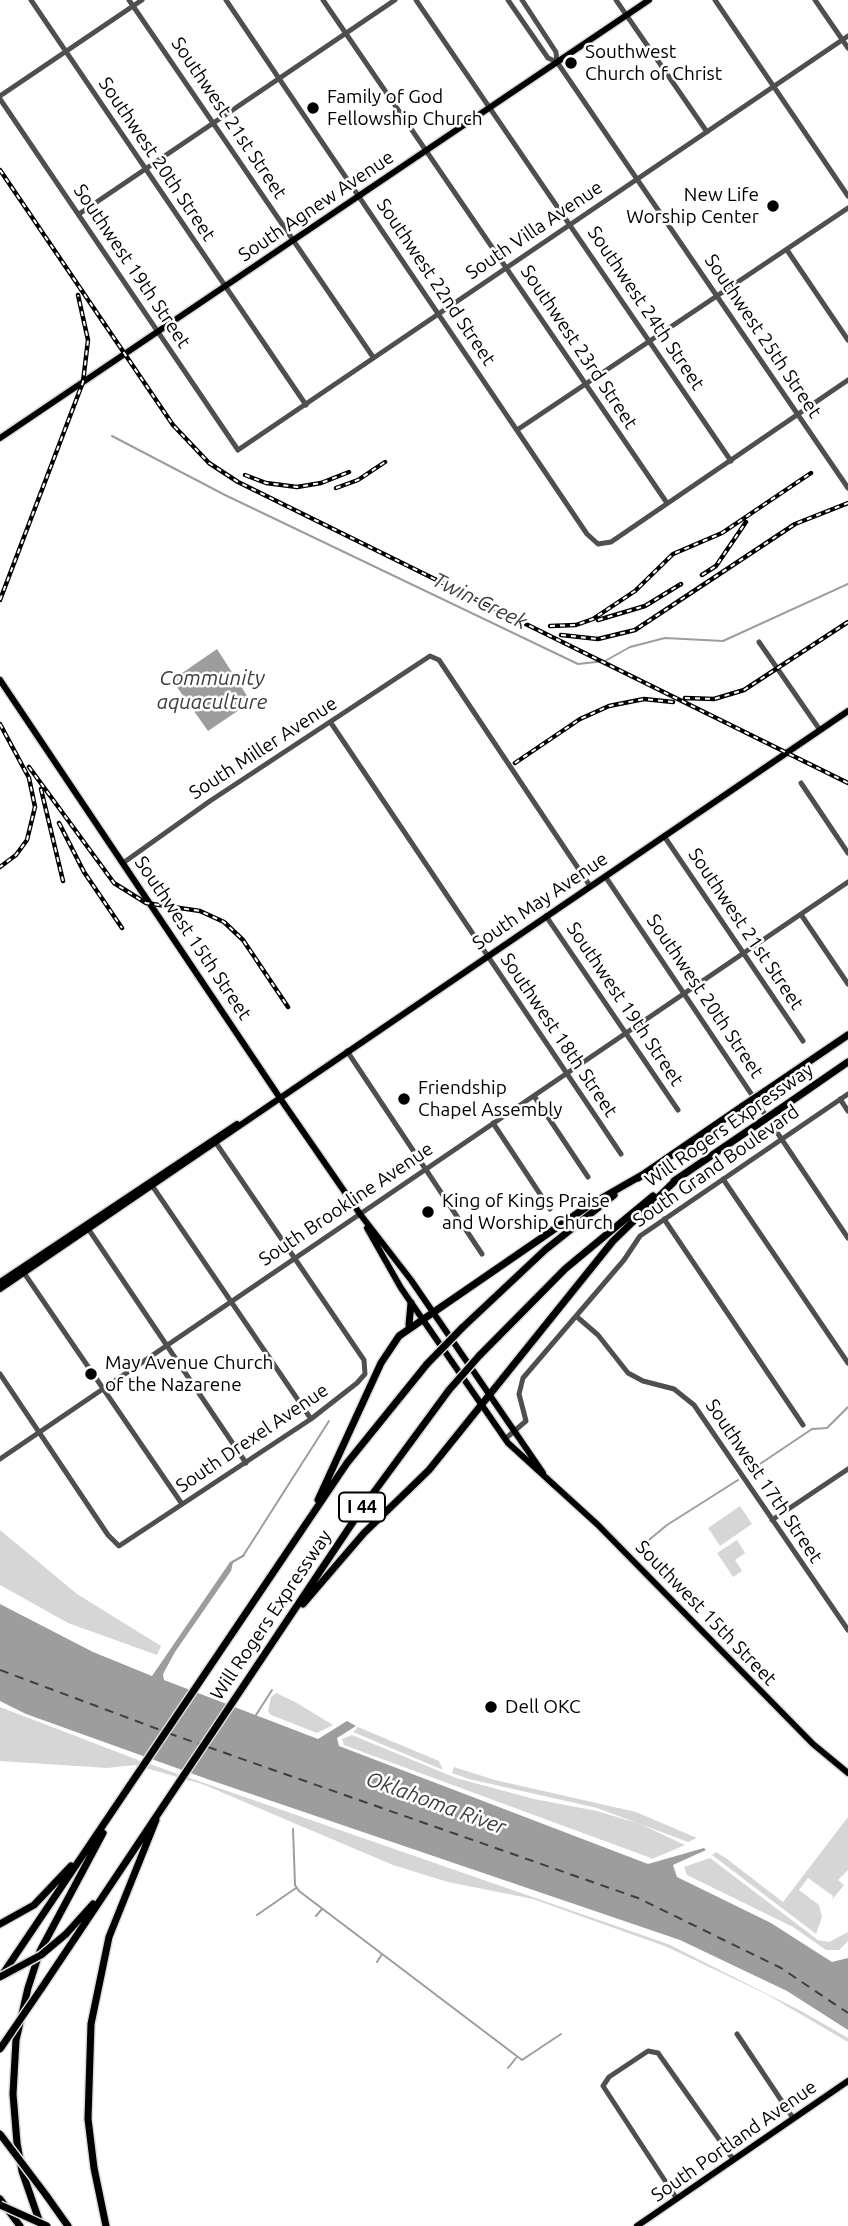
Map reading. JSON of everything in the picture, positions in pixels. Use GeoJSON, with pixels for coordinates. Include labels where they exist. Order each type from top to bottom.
{"type":"FeatureCollection","features":[{"type":"Feature","properties":{"kind":"highway","name":"Will Rogers Expressway"},"geometry":{"type":"LineString","coordinates":[[0,1978],[311,1516],[373,1428],[427,1364],[545,1250],[642,1175],[848,1035]]}},
{"type":"Feature","properties":{"kind":"highway","name":"Will Rogers Expressway"},"geometry":{"type":"LineString","coordinates":[[0,2049],[393,1463],[479,1356],[594,1243],[677,1179],[848,1062]]}},
{"type":"Feature","properties":{"kind":"highway"},"geometry":{"type":"LineString","coordinates":[[407,1329],[588,1206],[642,1175]]}},
{"type":"Feature","properties":{"kind":"highway"},"geometry":{"type":"LineString","coordinates":[[282,1629],[359,1539],[420,1480],[602,1253],[677,1179]]}},
{"type":"Feature","properties":{"kind":"highway"},"geometry":{"type":"LineString","coordinates":[[311,1516],[385,1354],[412,1320],[411,1303]]}},
{"type":"Feature","properties":{"kind":"highway"},"geometry":{"type":"LineString","coordinates":[[41,2226],[22,2171],[17,2143],[13,2094],[16,2040],[40,1951],[117,1805]]}},
{"type":"Feature","properties":{"kind":"highway"},"geometry":{"type":"LineString","coordinates":[[106,2226],[92,2160],[88,2104],[94,2004],[114,1921],[161,1806]]}},
{"type":"Feature","properties":{"kind":"highway"},"geometry":{"type":"LineString","coordinates":[[0,1924],[41,1898],[88,1847]]}},
{"type":"Feature","properties":{"kind":"highway"},"geometry":{"type":"LineString","coordinates":[[0,1978],[41,1955],[65,1934],[104,1892]]}},
{"type":"Feature","properties":{"kind":"highway"},"geometry":{"type":"LineString","coordinates":[[0,2134],[68,2226]]}},
{"type":"Feature","properties":{"kind":"highway"},"geometry":{"type":"LineString","coordinates":[[0,2202],[20,2226]]}},
{"type":"Feature","properties":{"kind":"highway"},"geometry":{"type":"LineString","coordinates":[[0,2202],[47,2226]]}},
{"type":"Feature","properties":{"kind":"main road","name":"South Agnew Avenue"},"geometry":{"type":"LineString","coordinates":[[0,438],[649,0]]}},
{"type":"Feature","properties":{"kind":"main road","name":"Southwest 15th Street"},"geometry":{"type":"LineString","coordinates":[[0,680],[360,1214],[411,1280],[543,1473],[609,1535],[813,1744],[848,1773]]}},
{"type":"Feature","properties":{"kind":"main road","name":"South May Avenue"},"geometry":{"type":"LineString","coordinates":[[0,1282],[151,1184],[848,711]]}},
{"type":"Feature","properties":{"kind":"main road","name":"Southwest 15th Street"},"geometry":{"type":"LineString","coordinates":[[360,1214],[401,1288],[505,1439],[536,1471],[543,1473]]}},
{"type":"Feature","properties":{"kind":"main road","name":"South May Avenue"},"geometry":{"type":"LineString","coordinates":[[0,1289],[22,1270]]}},
{"type":"Feature","properties":{"kind":"main road"},"geometry":{"type":"LineString","coordinates":[[401,1288],[411,1280]]}},
{"type":"Feature","properties":{"kind":"main road","name":"South Portland Avenue"},"geometry":{"type":"LineString","coordinates":[[637,2226],[848,2081]]}},
{"type":"Feature","properties":{"kind":"street","name":"Southwest 20th Street"},"geometry":{"type":"LineString","coordinates":[[31,0],[306,405]]}},
{"type":"Feature","properties":{"kind":"street"},"geometry":{"type":"LineString","coordinates":[[0,98],[132,3],[142,0]]}},
{"type":"Feature","properties":{"kind":"street","name":"Southwest 22nd Street"},"geometry":{"type":"LineString","coordinates":[[226,0],[587,534],[598,544],[611,542],[667,503]]}},
{"type":"Feature","properties":{"kind":"street","name":"Southwest 23rd Street"},"geometry":{"type":"LineString","coordinates":[[323,0],[667,503]]}},
{"type":"Feature","properties":{"kind":"street"},"geometry":{"type":"LineString","coordinates":[[79,214],[395,0]]}},
{"type":"Feature","properties":{"kind":"street","name":"Southwest 24th Street"},"geometry":{"type":"LineString","coordinates":[[416,0],[731,461]]}},
{"type":"Feature","properties":{"kind":"street","name":"Southwest 25th Street"},"geometry":{"type":"LineString","coordinates":[[508,0],[548,58],[557,62]]}},
{"type":"Feature","properties":{"kind":"street","name":"Southwest 25th Street"},"geometry":{"type":"LineString","coordinates":[[522,0],[556,52],[557,62],[848,488]]}},
{"type":"Feature","properties":{"kind":"street"},"geometry":{"type":"LineString","coordinates":[[616,0],[707,132]]}},
{"type":"Feature","properties":{"kind":"street"},"geometry":{"type":"LineString","coordinates":[[715,0],[848,196]]}},
{"type":"Feature","properties":{"kind":"street"},"geometry":{"type":"LineString","coordinates":[[815,0],[845,38],[848,48]]}},
{"type":"Feature","properties":{"kind":"street","name":"Southwest 21st Street"},"geometry":{"type":"LineString","coordinates":[[132,3],[373,357]]}},
{"type":"Feature","properties":{"kind":"street","name":"South Villa Avenue"},"geometry":{"type":"LineString","coordinates":[[238,450],[845,38]]}},
{"type":"Feature","properties":{"kind":"street","name":"Southwest 19th Street"},"geometry":{"type":"LineString","coordinates":[[0,98],[238,450]]}},
{"type":"Feature","properties":{"kind":"street"},"geometry":{"type":"LineString","coordinates":[[517,430],[848,208]]}},
{"type":"Feature","properties":{"kind":"street"},"geometry":{"type":"LineString","coordinates":[[787,250],[848,340]]}},
{"type":"Feature","properties":{"kind":"street"},"geometry":{"type":"LineString","coordinates":[[667,503],[848,380]]}},
{"type":"Feature","properties":{"kind":"street"},"geometry":{"type":"LineString","coordinates":[[760,642],[820,730]]}},
{"type":"Feature","properties":{"kind":"street","name":"South Miller Avenue"},"geometry":{"type":"LineString","coordinates":[[123,863],[210,801],[430,656],[439,660],[590,886]]}},
{"type":"Feature","properties":{"kind":"street","name":"Southwest 18th Street"},"geometry":{"type":"LineString","coordinates":[[331,723],[621,1154]]}},
{"type":"Feature","properties":{"kind":"street"},"geometry":{"type":"LineString","coordinates":[[801,783],[848,853]]}},
{"type":"Feature","properties":{"kind":"street","name":"Southwest 21st Street"},"geometry":{"type":"LineString","coordinates":[[664,836],[803,1041]]}},
{"type":"Feature","properties":{"kind":"street","name":"Southwest 20th Street"},"geometry":{"type":"LineString","coordinates":[[605,876],[848,1238]]}},
{"type":"Feature","properties":{"kind":"street","name":"South Brookline Avenue"},"geometry":{"type":"LineString","coordinates":[[1,1455],[802,916],[848,882]]}},
{"type":"Feature","properties":{"kind":"street","name":"Southwest 19th Street"},"geometry":{"type":"LineString","coordinates":[[546,916],[678,1110]]}},
{"type":"Feature","properties":{"kind":"street"},"geometry":{"type":"LineString","coordinates":[[802,916],[848,984]]}},
{"type":"Feature","properties":{"kind":"street"},"geometry":{"type":"LineString","coordinates":[[347,1051],[482,1254]]}},
{"type":"Feature","properties":{"kind":"street","name":"South Grand Boulevard"},"geometry":{"type":"LineString","coordinates":[[514,1432],[526,1421],[519,1398],[521,1382],[624,1260],[636,1241],[664,1219],[848,1094]]}},
{"type":"Feature","properties":{"kind":"street"},"geometry":{"type":"LineString","coordinates":[[534,1096],[588,1177]]}},
{"type":"Feature","properties":{"kind":"street"},"geometry":{"type":"LineString","coordinates":[[840,1099],[848,1111]]}},
{"type":"Feature","properties":{"kind":"street"},"geometry":{"type":"LineString","coordinates":[[493,1123],[550,1209]]}},
{"type":"Feature","properties":{"kind":"street"},"geometry":{"type":"LineString","coordinates":[[215,1140],[295,1258]]}},
{"type":"Feature","properties":{"kind":"street"},"geometry":{"type":"LineString","coordinates":[[723,1179],[848,1363]]}},
{"type":"Feature","properties":{"kind":"street"},"geometry":{"type":"LineString","coordinates":[[151,1184],[311,1419]]}},
{"type":"Feature","properties":{"kind":"street"},"geometry":{"type":"LineString","coordinates":[[664,1219],[803,1425]]}},
{"type":"Feature","properties":{"kind":"street"},"geometry":{"type":"LineString","coordinates":[[87,1227],[246,1463]]}},
{"type":"Feature","properties":{"kind":"street","name":"South Drexel Avenue"},"geometry":{"type":"LineString","coordinates":[[38,1431],[119,1546],[246,1463],[340,1398],[365,1374],[364,1360],[295,1258]]}},
{"type":"Feature","properties":{"kind":"street"},"geometry":{"type":"LineString","coordinates":[[22,1270],[182,1504]]}},
{"type":"Feature","properties":{"kind":"street","name":"Southwest 17th Street"},"geometry":{"type":"LineString","coordinates":[[576,1316],[598,1335],[628,1373],[643,1381],[674,1389],[691,1402],[848,1630]]}},
{"type":"Feature","properties":{"kind":"street"},"geometry":{"type":"LineString","coordinates":[[0,1374],[38,1431]]}},
{"type":"Feature","properties":{"kind":"street"},"geometry":{"type":"LineString","coordinates":[[505,1439],[514,1432]]}},
{"type":"Feature","properties":{"kind":"street"},"geometry":{"type":"LineString","coordinates":[[772,1520],[848,1469]]}},
{"type":"Feature","properties":{"kind":"street"},"geometry":{"type":"LineString","coordinates":[[737,2034],[793,2118]]}},
{"type":"Feature","properties":{"kind":"street"},"geometry":{"type":"LineString","coordinates":[[677,2199],[603,2086],[604,2080],[648,2050],[663,2057],[733,2159]]}},
{"type":"Feature","properties":{"kind":"shaded area"},"geometry":{"type":"Polygon","coordinates":[[[740,1506],[752,1524],[720,1546],[708,1528],[740,1506]]]}},
{"type":"Feature","properties":{"kind":"shaded area"},"geometry":{"type":"Polygon","coordinates":[[[0,1530],[77,1594],[161,1646],[157,1655],[68,1623],[0,1585],[0,1530]]]}},
{"type":"Feature","properties":{"kind":"shaded area"},"geometry":{"type":"Polygon","coordinates":[[[737,1540],[745,1553],[735,1560],[742,1571],[733,1577],[717,1553],[737,1540]]]}},
{"type":"Feature","properties":{"kind":"shaded area"},"geometry":{"type":"Polygon","coordinates":[[[276,1693],[333,1725],[317,1733],[271,1715],[268,1711],[271,1697],[276,1693]]]}},
{"type":"Feature","properties":{"kind":"shaded area"},"geometry":{"type":"Polygon","coordinates":[[[0,1707],[138,1760],[668,1944],[803,2012],[848,2038],[848,2042],[766,1994],[667,1947],[533,1899],[448,1882],[393,1865],[202,1784],[135,1765],[107,1768],[0,1761],[0,1707]]]}},
{"type":"Feature","properties":{"kind":"shaded area"},"geometry":{"type":"Polygon","coordinates":[[[358,1727],[439,1761],[443,1770],[353,1732],[358,1727]]]}},
{"type":"Feature","properties":{"kind":"shaded area"},"geometry":{"type":"Polygon","coordinates":[[[352,1735],[456,1778],[534,1799],[597,1811],[640,1824],[685,1845],[652,1859],[344,1745],[342,1739],[352,1735]]]}},
{"type":"Feature","properties":{"kind":"shaded area"},"geometry":{"type":"Polygon","coordinates":[[[454,1767],[495,1780],[636,1812],[697,1838],[688,1842],[597,1808],[469,1779],[452,1773],[454,1767]]]}},
{"type":"Feature","properties":{"kind":"shaded area"},"geometry":{"type":"Polygon","coordinates":[[[848,1817],[848,1870],[838,1880],[844,1885],[832,1900],[833,1896],[808,1878],[799,1890],[819,1905],[822,1917],[816,1934],[712,1855],[716,1852],[727,1859],[783,1902],[848,1817]]]}},
{"type":"Feature","properties":{"kind":"shaded area"},"geometry":{"type":"Polygon","coordinates":[[[710,1858],[818,1940],[829,1942],[848,1932],[848,1941],[839,1950],[826,1950],[793,1927],[687,1875],[684,1867],[710,1858]]]}},
{"type":"Feature","properties":{"kind":"water","name":"Community aquaculture"},"geometry":{"type":"Polygon","coordinates":[[[217,649],[251,702],[208,731],[172,680],[217,649]]]}},
{"type":"Feature","properties":{"kind":"water","name":"Oklahoma River"},"geometry":{"type":"Polygon","coordinates":[[[244,1554],[245,1556],[233,1563],[231,1571],[175,1652],[163,1674],[164,1680],[318,1739],[347,1721],[356,1726],[337,1738],[339,1746],[648,1864],[704,1848],[706,1850],[673,1865],[677,1877],[771,1923],[832,1962],[848,1958],[848,2030],[787,1991],[680,1940],[210,1780],[26,1714],[0,1701],[0,1604],[93,1652],[152,1676],[230,1562],[244,1554]]]}},
{"type":"Feature","properties":{"kind":"waterway","name":"Twin Creek"},"geometry":{"type":"LineString","coordinates":[[112,436],[225,495],[578,664],[605,661],[630,647],[665,638],[723,641],[848,584]]}},
{"type":"Feature","properties":{"kind":"waterway"},"geometry":{"type":"LineString","coordinates":[[748,1472],[812,1429],[827,1428],[848,1407]]}},
{"type":"Feature","properties":{"kind":"waterway"},"geometry":{"type":"LineString","coordinates":[[243,1556],[329,1421]]}},
{"type":"Feature","properties":{"kind":"waterway"},"geometry":{"type":"LineString","coordinates":[[638,1549],[667,1525],[738,1480]]}},
{"type":"Feature","properties":{"kind":"waterway"},"geometry":{"type":"LineString","coordinates":[[256,1715],[272,1690]]}},
{"type":"Feature","properties":{"kind":"waterway"},"geometry":{"type":"LineString","coordinates":[[293,1829],[295,1885],[299,1891],[522,2060],[561,2034]]}},
{"type":"Feature","properties":{"kind":"waterway"},"geometry":{"type":"LineString","coordinates":[[257,1915],[296,1888]]}},
{"type":"Feature","properties":{"kind":"waterway"},"geometry":{"type":"LineString","coordinates":[[316,1916],[322,1909]]}},
{"type":"Feature","properties":{"kind":"waterway"},"geometry":{"type":"LineString","coordinates":[[377,1962],[382,1954]]}},
{"type":"Feature","properties":{"kind":"waterway"},"geometry":{"type":"LineString","coordinates":[[508,2068],[516,2058]]}},
{"type":"Feature","properties":{"kind":"ferry route"},"geometry":{"type":"LineString","coordinates":[[0,1670],[163,1731]]}},
{"type":"Feature","properties":{"kind":"ferry route"},"geometry":{"type":"LineString","coordinates":[[168,1733],[199,1744]]}},
{"type":"Feature","properties":{"kind":"ferry route"},"geometry":{"type":"LineString","coordinates":[[208,1747],[638,1898],[781,1968],[848,2013]]}},
{"type":"Feature","properties":{"kind":"railway"},"geometry":{"type":"LineString","coordinates":[[0,170],[173,425],[209,463],[238,482],[848,783]]}},
{"type":"Feature","properties":{"kind":"railway"},"geometry":{"type":"LineString","coordinates":[[0,600],[83,382],[88,340],[78,295]]}},
{"type":"Feature","properties":{"kind":"railway"},"geometry":{"type":"LineString","coordinates":[[336,488],[358,480],[385,462]]}},
{"type":"Feature","properties":{"kind":"railway"},"geometry":{"type":"LineString","coordinates":[[245,475],[266,483],[297,487],[321,483],[349,472]]}},
{"type":"Feature","properties":{"kind":"railway"},"geometry":{"type":"LineString","coordinates":[[550,626],[576,625],[593,619],[635,591],[673,554],[722,533],[811,473]]}},
{"type":"Feature","properties":{"kind":"railway"},"geometry":{"type":"LineString","coordinates":[[561,635],[598,639],[635,630],[795,524],[848,503]]}},
{"type":"Feature","properties":{"kind":"railway"},"geometry":{"type":"LineString","coordinates":[[702,575],[716,566],[746,522]]}},
{"type":"Feature","properties":{"kind":"railway"},"geometry":{"type":"LineString","coordinates":[[598,620],[645,606],[681,584]]}},
{"type":"Feature","properties":{"kind":"railway"},"geometry":{"type":"LineString","coordinates":[[685,698],[714,699],[744,690],[848,622]]}},
{"type":"Feature","properties":{"kind":"railway"},"geometry":{"type":"LineString","coordinates":[[515,763],[580,719],[609,706],[644,699],[673,702]]}},
{"type":"Feature","properties":{"kind":"railway"},"geometry":{"type":"LineString","coordinates":[[0,724],[29,778],[35,807],[27,840],[16,855],[0,867]]}},
{"type":"Feature","properties":{"kind":"railway"},"geometry":{"type":"LineString","coordinates":[[29,767],[114,883],[146,903],[200,911],[224,922],[243,940],[288,1007]]}},
{"type":"Feature","properties":{"kind":"railway"},"geometry":{"type":"LineString","coordinates":[[41,789],[63,881]]}},
{"type":"Feature","properties":{"kind":"railway"},"geometry":{"type":"LineString","coordinates":[[59,823],[84,872],[122,928]]}},
{"type":"Feature","properties":{"kind":"place","name":"Southwest Church of Christ"},"geometry":{"type":"Point","coordinates":[571,63]}},
{"type":"Feature","properties":{"kind":"place","name":"Family of God Fellowship Church"},"geometry":{"type":"Point","coordinates":[313,108]}},
{"type":"Feature","properties":{"kind":"place","name":"New Life Worship Center"},"geometry":{"type":"Point","coordinates":[773,206]}},
{"type":"Feature","properties":{"kind":"place","name":"Friendship Chapel Assembly"},"geometry":{"type":"Point","coordinates":[404,1099]}},
{"type":"Feature","properties":{"kind":"place","name":"King of Kings Praise and Worship Church"},"geometry":{"type":"Point","coordinates":[428,1212]}},
{"type":"Feature","properties":{"kind":"place","name":"May Avenue Church of the Nazarene"},"geometry":{"type":"Point","coordinates":[91,1374]}},
{"type":"Feature","properties":{"kind":"place","name":"Dell OKC"},"geometry":{"type":"Point","coordinates":[491,1707]}}]}
